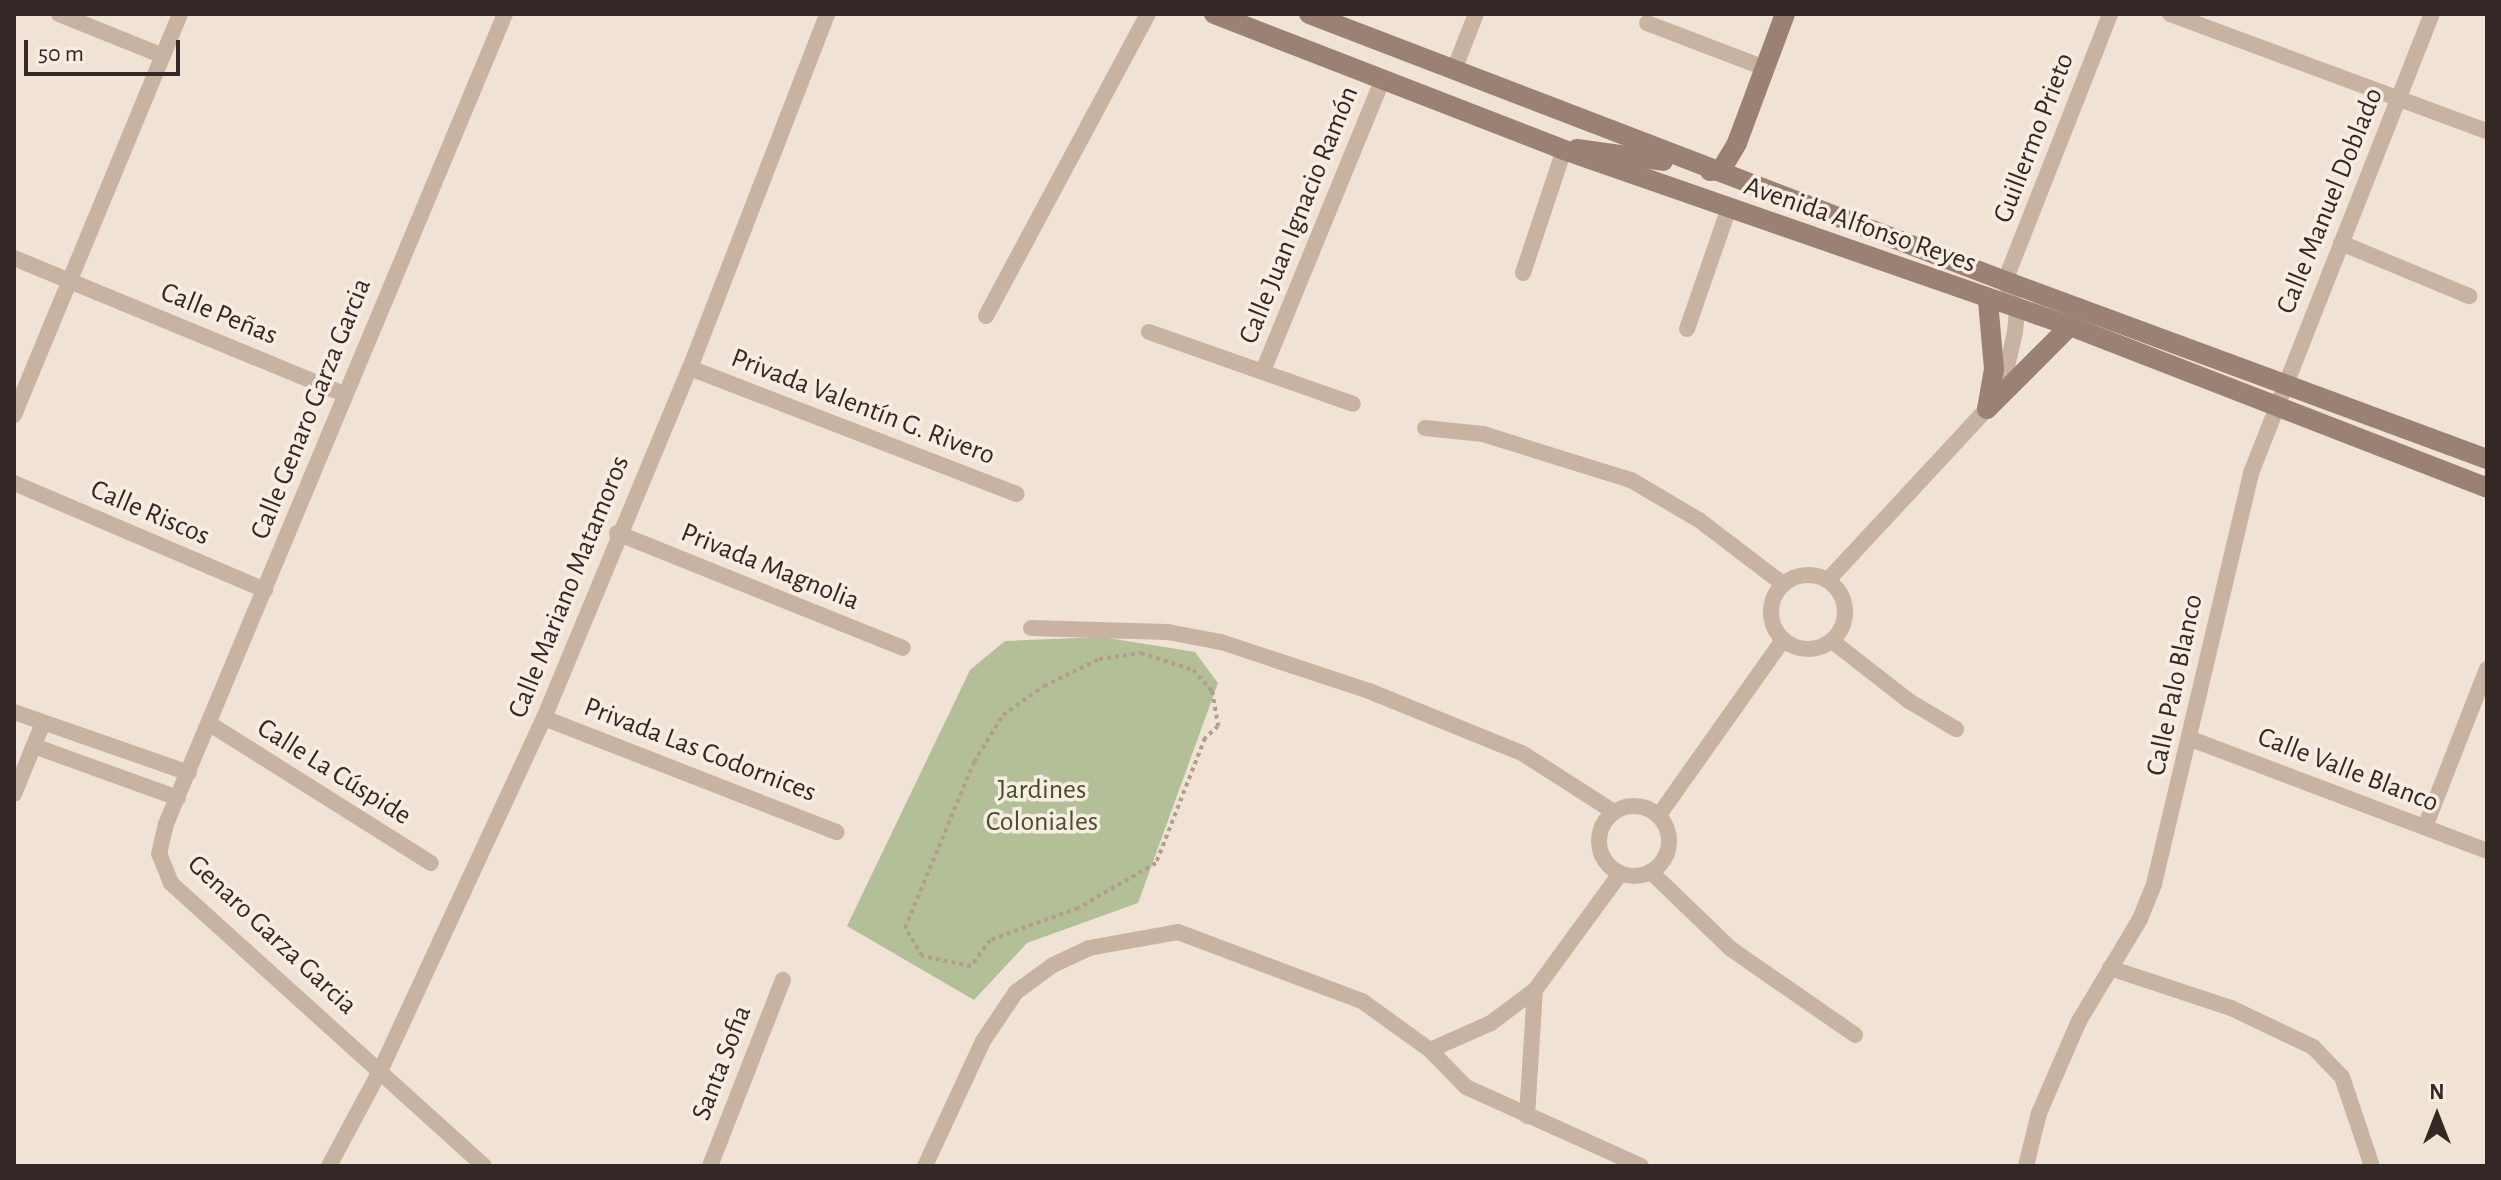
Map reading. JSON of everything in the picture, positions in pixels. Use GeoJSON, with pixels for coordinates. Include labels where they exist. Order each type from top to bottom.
{"type":"FeatureCollection","features":[{"type":"Feature","properties":{"kind":"main road","name":"Avenida Alfonso Reyes"},"geometry":{"type":"LineString","coordinates":[[1214,14],[1564,150],[2070,326],[2487,488]]}},
{"type":"Feature","properties":{"kind":"main road","name":"Avenida Alfonso Reyes"},"geometry":{"type":"LineString","coordinates":[[1309,14],[2005,281],[2286,382],[2487,459]]}},
{"type":"Feature","properties":{"kind":"main road"},"geometry":{"type":"LineString","coordinates":[[1564,150],[1610,150],[1721,170],[1785,14]]}},
{"type":"Feature","properties":{"kind":"main road"},"geometry":{"type":"LineString","coordinates":[[1987,409],[1994,369],[1988,300]]}},
{"type":"Feature","properties":{"kind":"main road"},"geometry":{"type":"LineString","coordinates":[[1987,409],[2070,326]]}},
{"type":"Feature","properties":{"kind":"street"},"geometry":{"type":"LineString","coordinates":[[59,14],[163,56]]}},
{"type":"Feature","properties":{"kind":"street"},"geometry":{"type":"LineString","coordinates":[[14,415],[73,282],[180,14]]}},
{"type":"Feature","properties":{"kind":"street","name":"Calle Genaro Garza Garcia"},"geometry":{"type":"LineString","coordinates":[[166,824],[505,14]]}},
{"type":"Feature","properties":{"kind":"street","name":"Calle Mariano Matamoros"},"geometry":{"type":"LineString","coordinates":[[329,1166],[381,1069],[544,718],[617,533],[690,368],[827,14]]}},
{"type":"Feature","properties":{"kind":"street"},"geometry":{"type":"LineString","coordinates":[[986,316],[1148,14]]}},
{"type":"Feature","properties":{"kind":"street"},"geometry":{"type":"LineString","coordinates":[[1454,70],[1476,14]]}},
{"type":"Feature","properties":{"kind":"street","name":"Guillermo Prieto"},"geometry":{"type":"LineString","coordinates":[[2005,281],[2110,14]]}},
{"type":"Feature","properties":{"kind":"street"},"geometry":{"type":"LineString","coordinates":[[2170,14],[2487,131]]}},
{"type":"Feature","properties":{"kind":"street","name":"Calle Manuel Doblado"},"geometry":{"type":"LineString","coordinates":[[2276,407],[2432,14]]}},
{"type":"Feature","properties":{"kind":"street"},"geometry":{"type":"LineString","coordinates":[[1647,23],[1765,68]]}},
{"type":"Feature","properties":{"kind":"street","name":"Calle Juan Ignacio Ramón"},"geometry":{"type":"LineString","coordinates":[[1263,371],[1383,79]]}},
{"type":"Feature","properties":{"kind":"street"},"geometry":{"type":"LineString","coordinates":[[1523,273],[1564,150]]}},
{"type":"Feature","properties":{"kind":"street"},"geometry":{"type":"LineString","coordinates":[[1687,329],[1729,208]]}},
{"type":"Feature","properties":{"kind":"street"},"geometry":{"type":"LineString","coordinates":[[2341,243],[2469,296]]}},
{"type":"Feature","properties":{"kind":"street","name":"Calle Peñas"},"geometry":{"type":"LineString","coordinates":[[14,258],[344,394]]}},
{"type":"Feature","properties":{"kind":"street"},"geometry":{"type":"LineString","coordinates":[[1828,580],[1987,409],[2009,360],[2017,310],[2005,281]]}},
{"type":"Feature","properties":{"kind":"street"},"geometry":{"type":"LineString","coordinates":[[1149,332],[1353,404]]}},
{"type":"Feature","properties":{"kind":"street","name":"Privada Valentín G. Rivero"},"geometry":{"type":"LineString","coordinates":[[690,368],[1017,494]]}},
{"type":"Feature","properties":{"kind":"street","name":"Calle Palo Blanco"},"geometry":{"type":"LineString","coordinates":[[2026,1166],[2055,1075],[2154,884],[2191,739],[2234,531],[2276,407]]}},
{"type":"Feature","properties":{"kind":"street"},"geometry":{"type":"LineString","coordinates":[[1425,428],[1483,434],[1631,480],[1699,520],[1783,584]]}},
{"type":"Feature","properties":{"kind":"street","name":"Calle Riscos"},"geometry":{"type":"LineString","coordinates":[[14,483],[265,590]]}},
{"type":"Feature","properties":{"kind":"street","name":"Privada Magnolia"},"geometry":{"type":"LineString","coordinates":[[617,533],[903,648]]}},
{"type":"Feature","properties":{"kind":"street"},"geometry":{"type":"LineString","coordinates":[[1805,575],[1828,580],[1845,601],[1846,615],[1832,641],[1803,649],[1783,640],[1771,612],[1783,584],[1805,575]]}},
{"type":"Feature","properties":{"kind":"street"},"geometry":{"type":"LineString","coordinates":[[1031,628],[1168,632],[1221,642],[1369,691],[1522,753],[1614,812]]}},
{"type":"Feature","properties":{"kind":"street"},"geometry":{"type":"LineString","coordinates":[[1659,815],[1783,640]]}},
{"type":"Feature","properties":{"kind":"street"},"geometry":{"type":"LineString","coordinates":[[1832,641],[1909,701],[1956,729]]}},
{"type":"Feature","properties":{"kind":"street"},"geometry":{"type":"LineString","coordinates":[[2425,827],[2487,669]]}},
{"type":"Feature","properties":{"kind":"street"},"geometry":{"type":"LineString","coordinates":[[14,712],[189,773]]}},
{"type":"Feature","properties":{"kind":"street","name":"Privada Las Codornices"},"geometry":{"type":"LineString","coordinates":[[544,718],[837,832]]}},
{"type":"Feature","properties":{"kind":"street"},"geometry":{"type":"LineString","coordinates":[[14,794],[43,723]]}},
{"type":"Feature","properties":{"kind":"street","name":"Calle La Cúspide"},"geometry":{"type":"LineString","coordinates":[[210,724],[431,863]]}},
{"type":"Feature","properties":{"kind":"street","name":"Calle Valle Blanco"},"geometry":{"type":"LineString","coordinates":[[2191,739],[2487,851]]}},
{"type":"Feature","properties":{"kind":"street"},"geometry":{"type":"LineString","coordinates":[[34,746],[178,798]]}},
{"type":"Feature","properties":{"kind":"street"},"geometry":{"type":"LineString","coordinates":[[1620,874],[1600,852],[1599,837],[1614,812],[1637,806],[1659,815],[1670,846],[1651,872]]}},
{"type":"Feature","properties":{"kind":"street","name":"Genaro Garza Garcia"},"geometry":{"type":"LineString","coordinates":[[166,824],[159,854],[171,883],[381,1069],[484,1166]]}},
{"type":"Feature","properties":{"kind":"street"},"geometry":{"type":"LineString","coordinates":[[1620,874],[1651,872],[1731,949],[1855,1035]]}},
{"type":"Feature","properties":{"kind":"street"},"geometry":{"type":"LineString","coordinates":[[1430,1050],[1491,1023],[1535,990],[1620,874]]}},
{"type":"Feature","properties":{"kind":"street"},"geometry":{"type":"LineString","coordinates":[[925,1166],[983,1041],[1016,992],[1053,965],[1122,938],[1178,932],[1266,961],[1362,1001],[1430,1050],[1466,1087],[1641,1166]]}},
{"type":"Feature","properties":{"kind":"street"},"geometry":{"type":"LineString","coordinates":[[2110,968],[2231,1008],[2313,1047],[2342,1077],[2372,1166]]}},
{"type":"Feature","properties":{"kind":"street","name":"Santa Sofia"},"geometry":{"type":"LineString","coordinates":[[710,1166],[783,980]]}},
{"type":"Feature","properties":{"kind":"street"},"geometry":{"type":"LineString","coordinates":[[1527,1116],[1535,990]]}},
{"type":"Feature","properties":{"kind":"path"},"geometry":{"type":"LineString","coordinates":[[1141,653],[1193,670],[1212,691],[1218,726],[1205,738],[1156,863],[1078,908],[1021,924],[990,940],[971,966],[922,956],[905,928],[974,762],[1003,715],[1044,686],[1099,659],[1141,653]]}},
{"type":"Feature","properties":{"kind":"green space","name":"Jardines Coloniales"},"geometry":{"type":"Polygon","coordinates":[[[1102,637],[1195,652],[1218,683],[1138,903],[1027,943],[974,1000],[847,926],[970,670],[1005,641],[1102,637]]]}}]}
